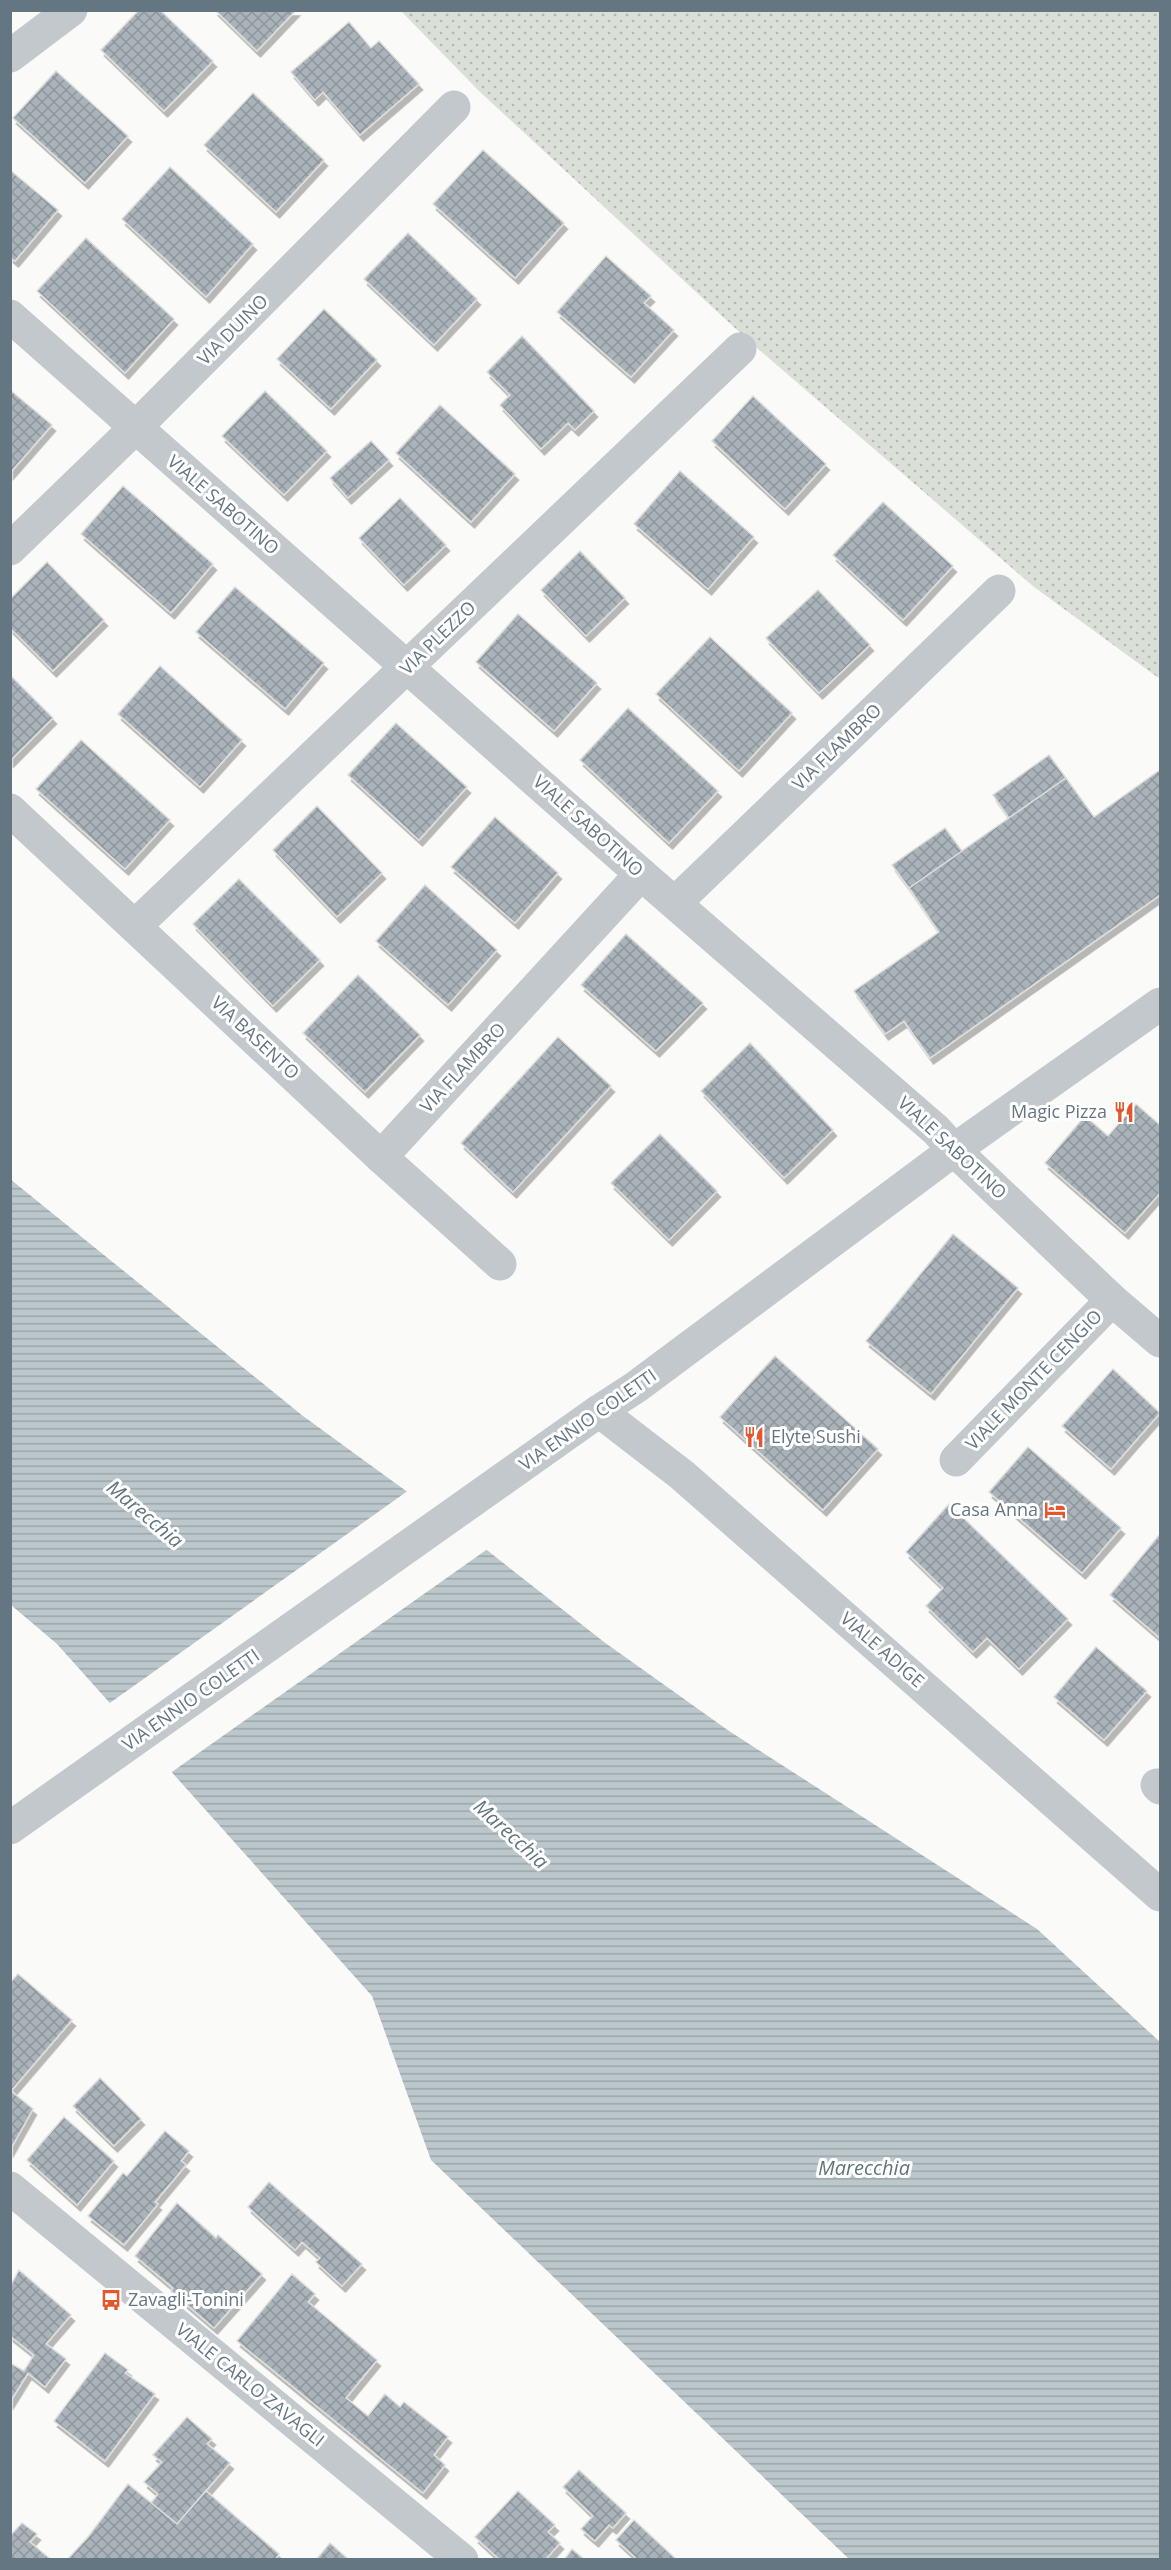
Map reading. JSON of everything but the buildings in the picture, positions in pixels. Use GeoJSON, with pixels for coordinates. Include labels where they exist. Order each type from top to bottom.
{"type":"FeatureCollection","features":[{"type":"Feature","properties":{"kind":"street"},"geometry":{"type":"LineString","coordinates":[[10,56],[71,10]]}},
{"type":"Feature","properties":{"kind":"street","name":"VIA DUINO"},"geometry":{"type":"LineString","coordinates":[[10,549],[135,428],[454,107]]}},
{"type":"Feature","properties":{"kind":"street","name":"VIALE SABOTINO"},"geometry":{"type":"LineString","coordinates":[[10,316],[641,874],[936,1131],[1112,1300],[1161,1341]]}},
{"type":"Feature","properties":{"kind":"street","name":"VIA PLEZZO"},"geometry":{"type":"LineString","coordinates":[[135,926],[740,349]]}},
{"type":"Feature","properties":{"kind":"street","name":"VIA FLAMBRO"},"geometry":{"type":"LineString","coordinates":[[675,903],[999,591]]}},
{"type":"Feature","properties":{"kind":"street","name":"VIA BASENTO"},"geometry":{"type":"LineString","coordinates":[[10,810],[381,1157],[500,1264]]}},
{"type":"Feature","properties":{"kind":"street","name":"VIA FLAMBRO"},"geometry":{"type":"LineString","coordinates":[[381,1157],[641,874]]}},
{"type":"Feature","properties":{"kind":"street","name":"VIA ENNIO COLETTI"},"geometry":{"type":"LineString","coordinates":[[10,1828],[599,1411],[636,1388],[954,1150],[1161,1004]]}},
{"type":"Feature","properties":{"kind":"street","name":"VIALE MONTE CENGIO"},"geometry":{"type":"LineString","coordinates":[[956,1460],[1112,1300]]}},
{"type":"Feature","properties":{"kind":"street","name":"VIALE ADIGE"},"geometry":{"type":"LineString","coordinates":[[599,1411],[682,1475],[1161,1895]]}},
{"type":"Feature","properties":{"kind":"street","name":"VIALE CARLO ZAVAGLI"},"geometry":{"type":"LineString","coordinates":[[10,2188],[462,2559]]}},
{"type":"Feature","properties":{"kind":"shaded area"},"geometry":{"type":"Polygon","coordinates":[[[401,11],[1160,11],[1160,679],[1034,587],[749,341],[479,91],[401,11]]]}},
{"type":"Feature","properties":{"kind":"water","name":"Marecchia"},"geometry":{"type":"Polygon","coordinates":[[[10,1179],[303,1416],[483,1547],[604,1642],[729,1731],[1037,1929],[1160,2042],[1160,2559],[849,2559],[431,2160],[372,1996],[57,1644],[11,1605],[10,1179]]]}},
{"type":"Feature","properties":{"kind":"pier"},"geometry":{"type":"Polygon","coordinates":[[[409,1490],[489,1548],[169,1774],[107,1705],[409,1490]]]}},
{"type":"Feature","properties":{"kind":"place","name":"Magic Pizza"},"geometry":{"type":"Point","coordinates":[1124,1112]}},
{"type":"Feature","properties":{"kind":"place","name":"Elyte Sushi"},"geometry":{"type":"Point","coordinates":[754,1437]}},
{"type":"Feature","properties":{"kind":"place","name":"Casa Anna"},"geometry":{"type":"Point","coordinates":[1055,1510]}},
{"type":"Feature","properties":{"kind":"place","name":"Zavagli-Tonini"},"geometry":{"type":"Point","coordinates":[111,2300]}}]}
